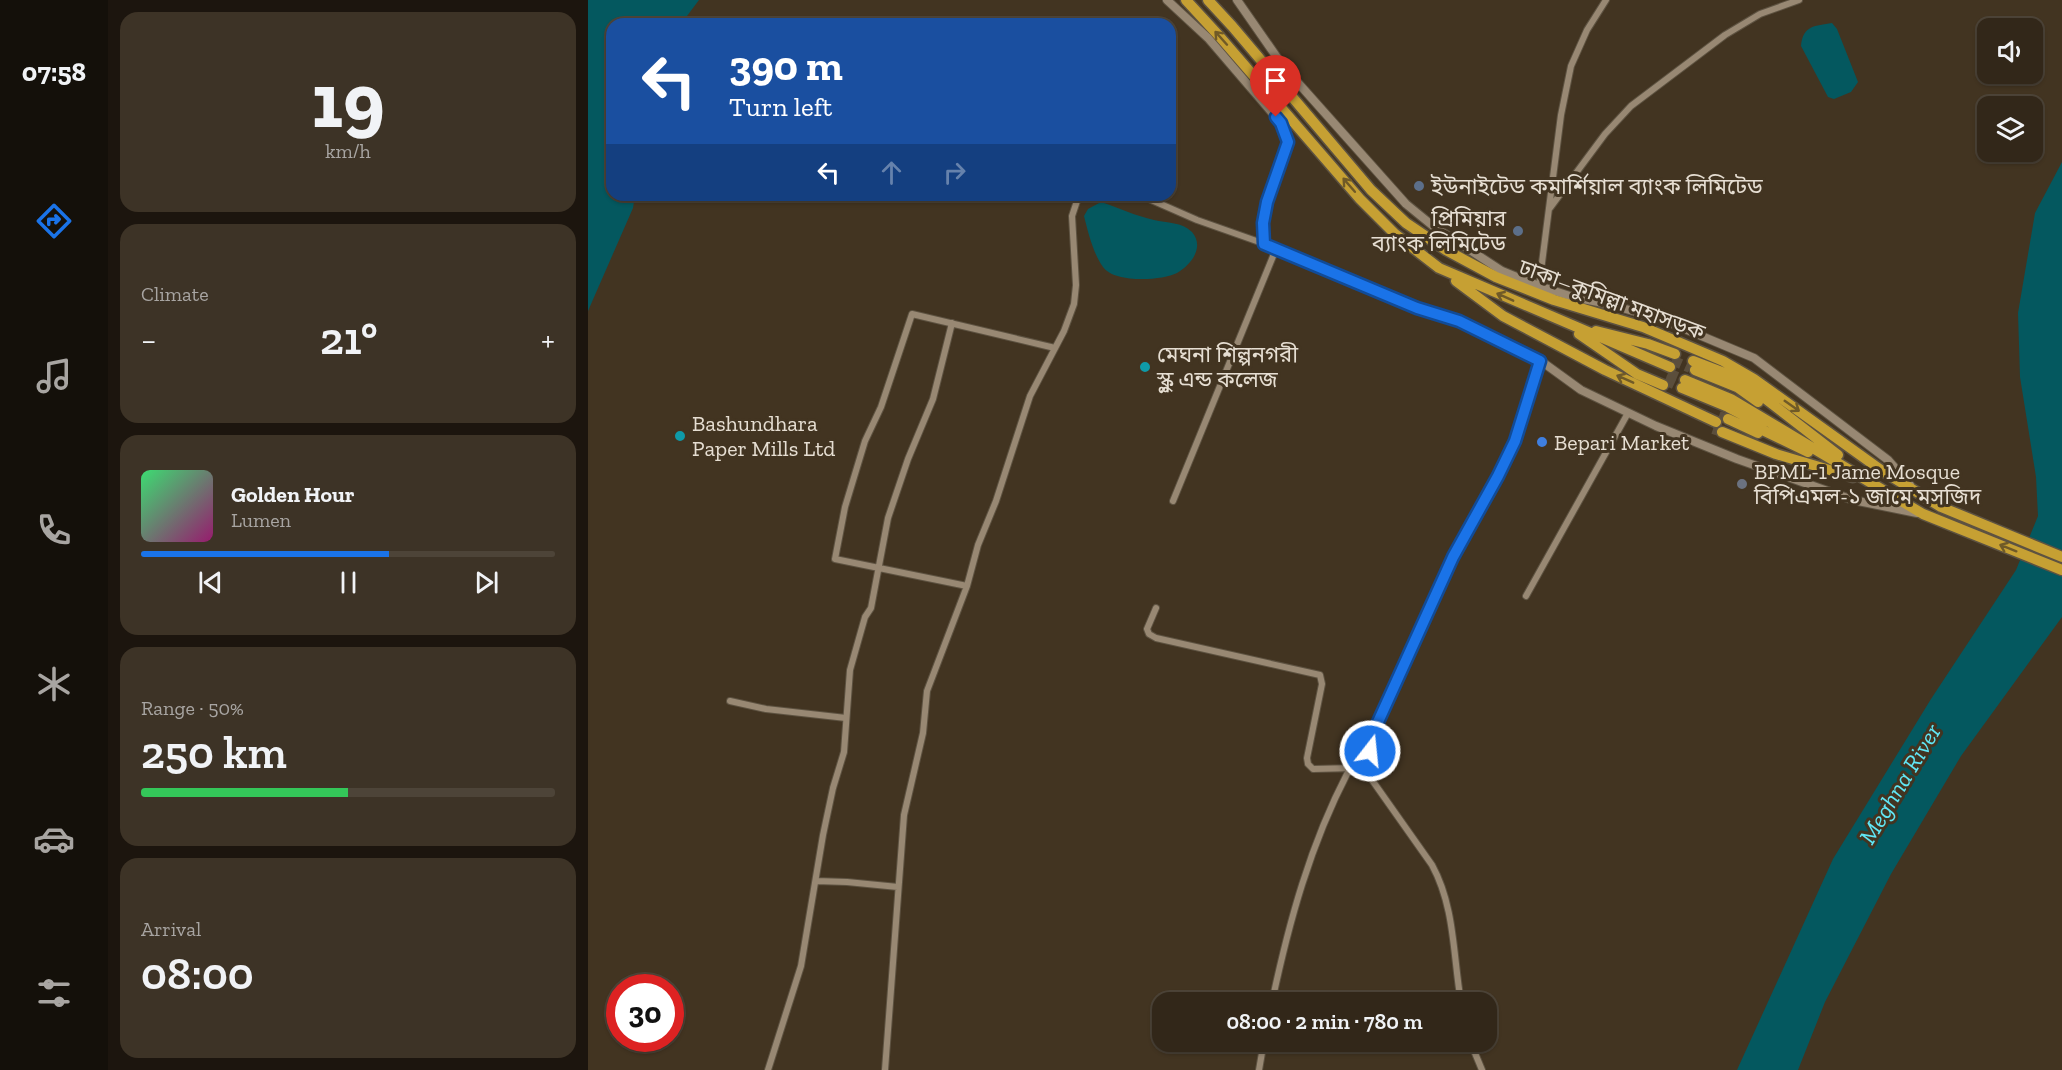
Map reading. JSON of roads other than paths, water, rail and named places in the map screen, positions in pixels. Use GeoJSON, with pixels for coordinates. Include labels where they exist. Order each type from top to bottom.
{"type":"FeatureCollection","features":[{"type":"Feature","properties":{"kind":"highway","name":"ঢাকা–কুমিল্লা মহাসড়ক"},"geometry":{"type":"LineString","coordinates":[[1186,0],[1360,199],[1395,234],[1503,316],[1605,370],[1685,381],[1734,393],[1923,514],[2062,570]]}},
{"type":"Feature","properties":{"kind":"highway","name":"ঢাকা–কুমিল্লা মহাসড়ক"},"geometry":{"type":"LineString","coordinates":[[1208,0],[1371,190],[1406,223],[1446,250],[1496,277],[1554,300],[1643,327],[1723,361],[1754,379],[1881,470],[1941,507],[2062,557]]}},
{"type":"Feature","properties":{"kind":"highway","name":"ঢাকা–কুমিল্লা মহাসড়ক"},"geometry":{"type":"LineString","coordinates":[[1439,268],[1669,370],[1637,374],[1558,321]]}},
{"type":"Feature","properties":{"kind":"highway","name":"ঢাকা–কুমিল্লা মহাসড়ক"},"geometry":{"type":"LineString","coordinates":[[1685,381],[1720,424],[1816,464],[1874,483]]}},
{"type":"Feature","properties":{"kind":"highway","name":"ঢাকা–কুমিল্লা মহাসড়ক"},"geometry":{"type":"LineString","coordinates":[[1685,381],[1725,412],[1874,483]]}},
{"type":"Feature","properties":{"kind":"street"},"geometry":{"type":"LineString","coordinates":[[1167,0],[1208,38],[1281,123],[1285,132],[1288,142],[1267,202],[1263,223],[1264,244]]}},
{"type":"Feature","properties":{"kind":"street"},"geometry":{"type":"LineString","coordinates":[[1237,0],[1283,66],[1406,204],[1433,226],[1502,270],[1539,286],[1660,319],[1754,358],[1888,460],[1917,493]]}},
{"type":"Feature","properties":{"kind":"street"},"geometry":{"type":"LineString","coordinates":[[1539,286],[1561,115],[1571,66],[1587,30],[1606,0]]}},
{"type":"Feature","properties":{"kind":"street"},"geometry":{"type":"LineString","coordinates":[[1550,207],[1605,134],[1631,106],[1725,34],[1760,14],[1799,0]]}},
{"type":"Feature","properties":{"kind":"street"},"geometry":{"type":"LineString","coordinates":[[885,1070],[904,815],[923,733],[927,692],[967,586],[978,545],[996,501],[1030,396],[1055,348],[1074,304],[1076,285],[1072,216],[1077,201]]}},
{"type":"Feature","properties":{"kind":"street"},"geometry":{"type":"LineString","coordinates":[[1154,201],[1417,308],[1459,321],[1540,361],[1581,390],[1656,426],[1737,459],[1853,500],[1923,514]]}},
{"type":"Feature","properties":{"kind":"street"},"geometry":{"type":"LineString","coordinates":[[1173,501],[1276,249]]}},
{"type":"Feature","properties":{"kind":"street"},"geometry":{"type":"LineString","coordinates":[[967,586],[835,559],[845,507],[865,441],[881,407],[912,314],[1055,348]]}},
{"type":"Feature","properties":{"kind":"street"},"geometry":{"type":"LineString","coordinates":[[768,1070],[801,966],[823,835],[833,788],[844,752],[849,670],[865,617],[871,608],[888,518],[908,459],[933,399],[952,323]]}},
{"type":"Feature","properties":{"kind":"street"},"geometry":{"type":"LineString","coordinates":[[1459,992],[1452,927],[1439,879],[1432,865],[1372,780],[1367,768],[1378,722],[1416,636],[1453,557],[1515,441],[1540,361]]}},
{"type":"Feature","properties":{"kind":"street"},"geometry":{"type":"LineString","coordinates":[[1526,596],[1628,413]]}},
{"type":"Feature","properties":{"kind":"street"},"geometry":{"type":"LineString","coordinates":[[1156,608],[1147,629],[1156,638],[1320,675],[1322,684],[1307,758],[1308,764],[1313,769],[1367,768]]}},
{"type":"Feature","properties":{"kind":"street"},"geometry":{"type":"LineString","coordinates":[[730,701],[766,709],[846,718]]}},
{"type":"Feature","properties":{"kind":"street"},"geometry":{"type":"LineString","coordinates":[[1274,992],[1303,878],[1345,778],[1354,768]]}},
{"type":"Feature","properties":{"kind":"street"},"geometry":{"type":"LineString","coordinates":[[816,881],[898,887]]}},
{"type":"Feature","properties":{"kind":"street"},"geometry":{"type":"LineString","coordinates":[[1258,1070],[1262,1052]]}},
{"type":"Feature","properties":{"kind":"street"},"geometry":{"type":"LineString","coordinates":[[1475,1052],[1482,1070]]}},
{"type":"Feature","properties":{"kind":"water"},"geometry":{"type":"Polygon","coordinates":[[[588,0],[699,0],[686,18],[606,18],[606,201],[634,201],[588,311],[588,0]]]}},
{"type":"Feature","properties":{"kind":"water"},"geometry":{"type":"Polygon","coordinates":[[[1832,23],[1837,29],[1858,82],[1851,92],[1834,99],[1828,97],[1801,46],[1807,30],[1832,23]]]}},
{"type":"Feature","properties":{"kind":"water","name":"Meghna River"},"geometry":{"type":"Polygon","coordinates":[[[2062,162],[2062,617],[1961,756],[1891,874],[1825,1002],[1798,1070],[1737,1070],[1833,859],[1931,699],[2016,570],[2038,516],[2036,477],[2020,377],[2018,313],[2035,213],[2062,162]]]}},
{"type":"Feature","properties":{"kind":"water"},"geometry":{"type":"Polygon","coordinates":[[[1101,202],[1188,229],[1196,238],[1195,255],[1177,273],[1160,278],[1127,278],[1109,272],[1096,255],[1084,216],[1088,209],[1101,202]]]}},
{"type":"Feature","properties":{"kind":"tunnel"},"geometry":{"type":"LineString","coordinates":[[1672,360],[1690,368]]}},
{"type":"Feature","properties":{"kind":"tunnel"},"geometry":{"type":"LineString","coordinates":[[1668,373],[1685,380]]}},
{"type":"Feature","properties":{"kind":"tunnel"},"geometry":{"type":"LineString","coordinates":[[1665,380],[1682,388]]}},
{"type":"Feature","properties":{"kind":"tunnel"},"geometry":{"type":"LineString","coordinates":[[1719,416],[1728,419]]}},
{"type":"Feature","properties":{"kind":"tunnel"},"geometry":{"type":"LineString","coordinates":[[1713,429],[1722,432]]}},
{"type":"Feature","properties":{"kind":"place","name":"ইউনাইটেড কমার্শিয়াল ব্যাংক লিমিটেড"},"geometry":{"type":"Point","coordinates":[1419,186]}},
{"type":"Feature","properties":{"kind":"place","name":"প্রিমিয়ার ব্যাংক লিমিটেড"},"geometry":{"type":"Point","coordinates":[1518,231]}},
{"type":"Feature","properties":{"kind":"place","name":"মেঘনা শিল্পনগরী স্কুল এন্ড কলেজ"},"geometry":{"type":"Point","coordinates":[1145,367]}},
{"type":"Feature","properties":{"kind":"place","name":"Bashundhara Paper Mills Ltd"},"geometry":{"type":"Point","coordinates":[680,436]}},
{"type":"Feature","properties":{"kind":"place","name":"Bepari Market"},"geometry":{"type":"Point","coordinates":[1542,442]}},
{"type":"Feature","properties":{"kind":"place","name":"BPML-1 Jame Mosque বিপিএমল-১ জামে মসজিদ"},"geometry":{"type":"Point","coordinates":[1742,484]}}]}
